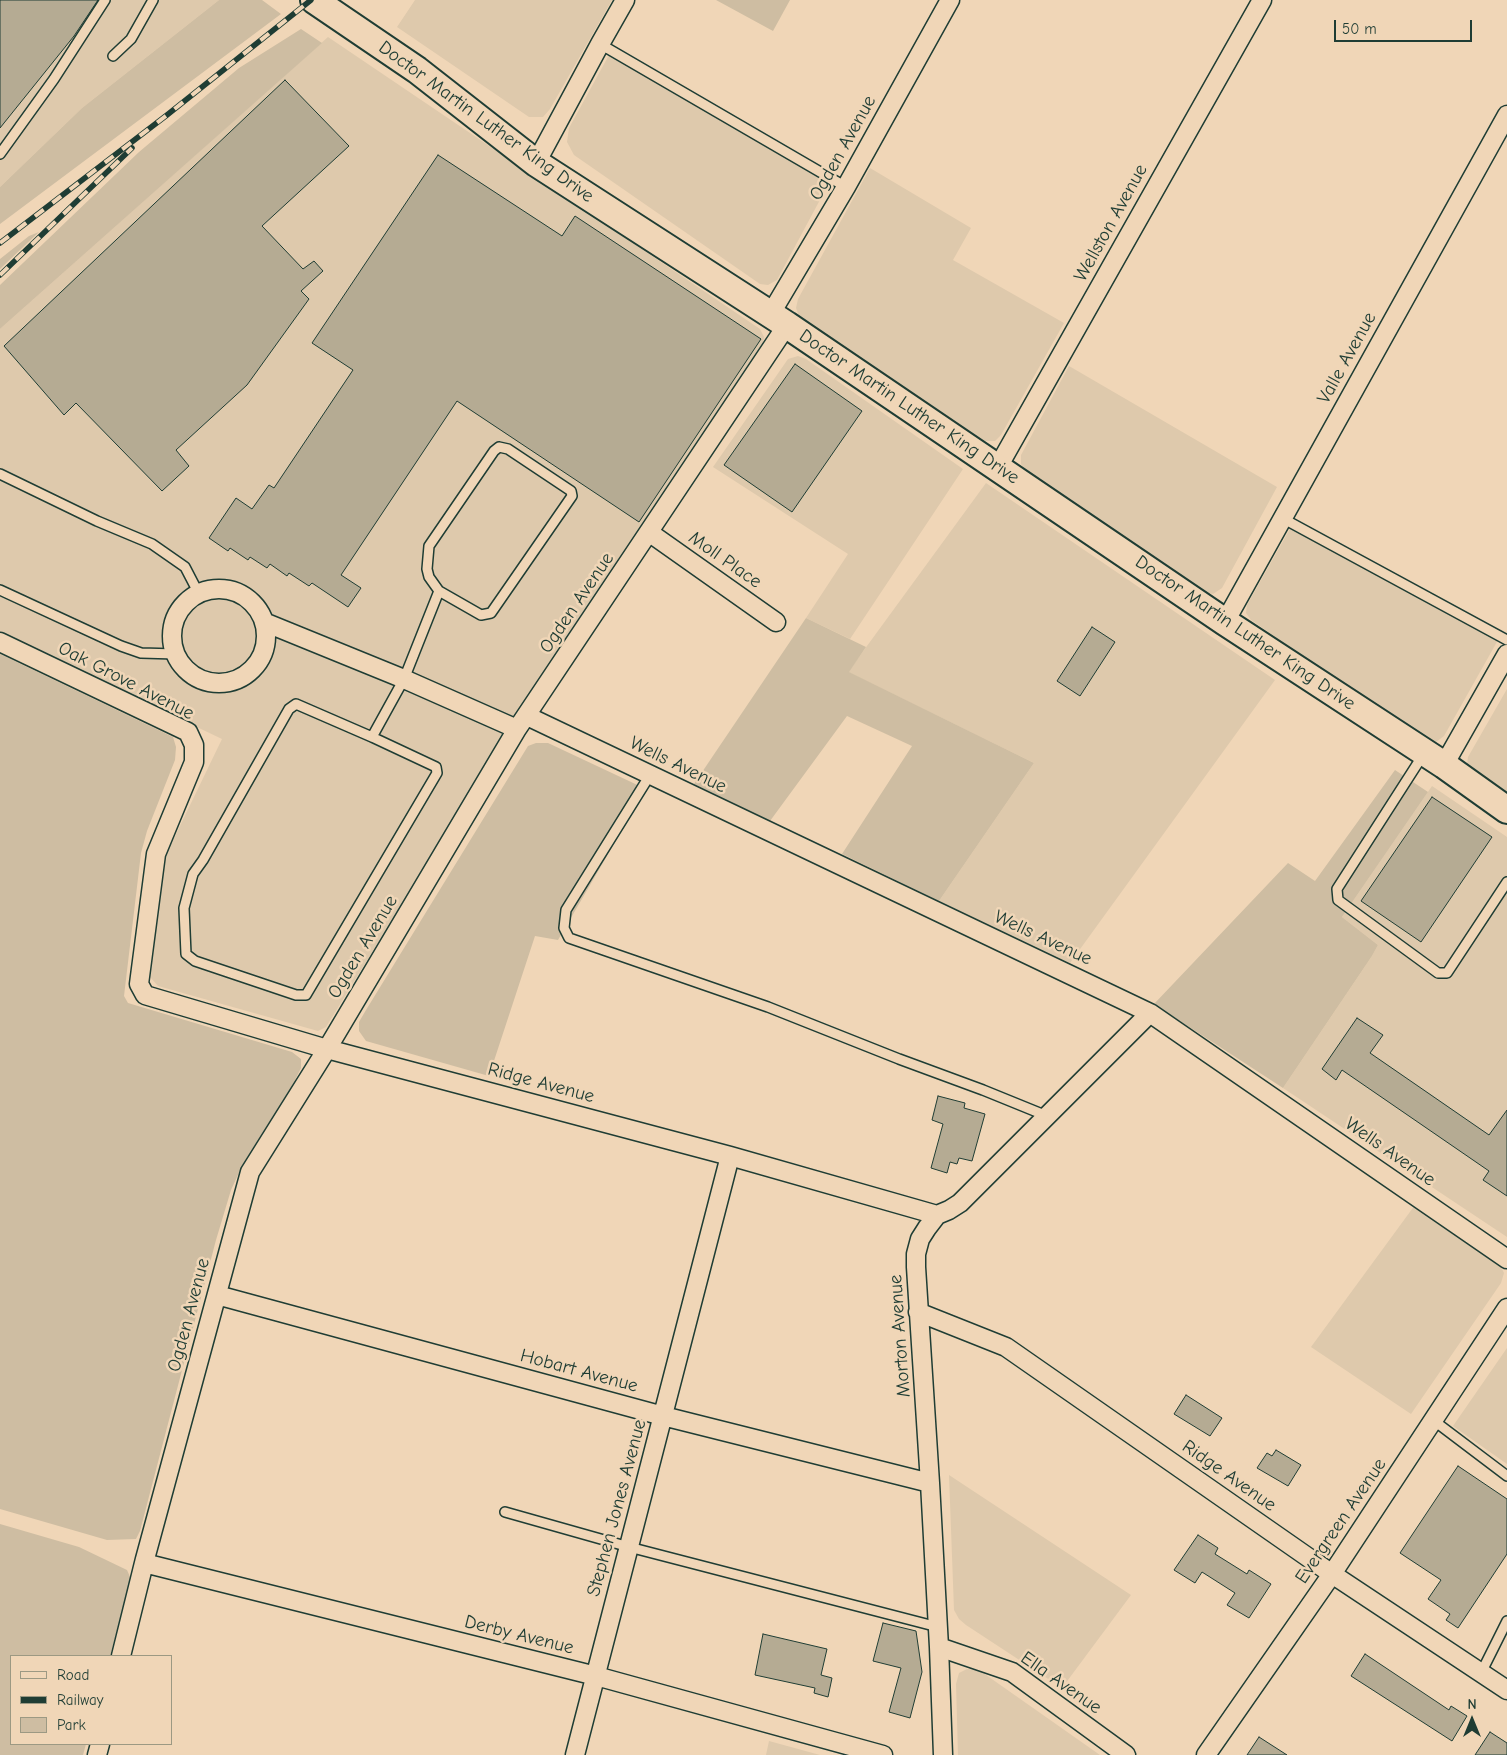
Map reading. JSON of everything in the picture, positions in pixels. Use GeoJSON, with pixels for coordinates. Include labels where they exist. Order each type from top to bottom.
{"type":"FeatureCollection","features":[{"type":"Feature","properties":{"kind":"main road","name":"Doctor Martin Luther King Drive"},"geometry":{"type":"LineString","coordinates":[[321,5],[416,70],[536,163],[778,320],[1225,622],[1434,759],[1507,810]]}},
{"type":"Feature","properties":{"kind":"street"},"geometry":{"type":"LineString","coordinates":[[536,163],[625,0]]}},
{"type":"Feature","properties":{"kind":"street","name":"Ogden Avenue"},"geometry":{"type":"LineString","coordinates":[[121,1655],[144,1563],[250,1172],[327,1048],[522,722],[650,533],[778,320],[846,187],[950,0]]}},
{"type":"Feature","properties":{"kind":"street","name":"Wellston Avenue"},"geometry":{"type":"LineString","coordinates":[[998,468],[1262,0]]}},
{"type":"Feature","properties":{"kind":"street","name":"Valle Avenue"},"geometry":{"type":"LineString","coordinates":[[1225,622],[1507,116]]}},
{"type":"Feature","properties":{"kind":"street","name":"Moll Place"},"geometry":{"type":"LineString","coordinates":[[650,533],[776,622]]}},
{"type":"Feature","properties":{"kind":"street"},"geometry":{"type":"LineString","coordinates":[[214,590],[230,591],[245,597],[256,608],[264,622],[266,637],[264,651],[257,664],[246,675],[232,681],[218,683],[203,680],[190,673],[180,662],[173,647],[172,631],[177,616],[186,603],[199,594],[214,590]]}},
{"type":"Feature","properties":{"kind":"street","name":"Wells Avenue"},"geometry":{"type":"LineString","coordinates":[[264,622],[404,679],[522,722],[650,775],[1150,1013],[1507,1259]]}},
{"type":"Feature","properties":{"kind":"street","name":"Oak Grove Avenue"},"geometry":{"type":"LineString","coordinates":[[0,642],[188,732],[194,744],[194,762],[156,854],[138,984]]}},
{"type":"Feature","properties":{"kind":"street"},"geometry":{"type":"LineString","coordinates":[[1434,759],[1507,654]]}},
{"type":"Feature","properties":{"kind":"street","name":"Ridge Avenue"},"geometry":{"type":"LineString","coordinates":[[138,984],[145,995],[327,1048],[730,1156],[937,1215]]}},
{"type":"Feature","properties":{"kind":"street","name":"Morton Avenue"},"geometry":{"type":"LineString","coordinates":[[943,1755],[930,1484],[918,1312],[916,1254],[920,1239],[937,1215],[960,1203],[1150,1013]]}},
{"type":"Feature","properties":{"kind":"street","name":"Stephen Jones Avenue"},"geometry":{"type":"LineString","coordinates":[[575,1755],[730,1156]]}},
{"type":"Feature","properties":{"kind":"street","name":"Hobart Avenue"},"geometry":{"type":"LineString","coordinates":[[217,1295],[663,1416],[930,1484]]}},
{"type":"Feature","properties":{"kind":"street","name":"Evergreen Avenue"},"geometry":{"type":"LineString","coordinates":[[1206,1755],[1332,1574],[1507,1308]]}},
{"type":"Feature","properties":{"kind":"street","name":"Ridge Avenue"},"geometry":{"type":"LineString","coordinates":[[918,1312],[1006,1347],[1332,1574],[1507,1690]]}},
{"type":"Feature","properties":{"kind":"street","name":"Derby Avenue"},"geometry":{"type":"LineString","coordinates":[[144,1563],[596,1676],[883,1755]]}},
{"type":"Feature","properties":{"kind":"street","name":"Ella Avenue"},"geometry":{"type":"LineString","coordinates":[[939,1646],[1012,1672],[1126,1755]]}},
{"type":"Feature","properties":{"kind":"lane"},"geometry":{"type":"LineString","coordinates":[[0,154],[54,79],[105,0]]}},
{"type":"Feature","properties":{"kind":"lane"},"geometry":{"type":"LineString","coordinates":[[113,56],[131,39],[153,0]]}},
{"type":"Feature","properties":{"kind":"lane"},"geometry":{"type":"LineString","coordinates":[[600,44],[846,187]]}},
{"type":"Feature","properties":{"kind":"lane"},"geometry":{"type":"LineString","coordinates":[[499,447],[508,449],[572,491],[572,496],[492,613],[481,615],[439,591],[427,569],[429,546],[494,451],[499,447]]}},
{"type":"Feature","properties":{"kind":"lane"},"geometry":{"type":"LineString","coordinates":[[0,474],[98,521],[152,544],[185,567],[199,594]]}},
{"type":"Feature","properties":{"kind":"lane"},"geometry":{"type":"LineString","coordinates":[[1282,518],[1507,640]]}},
{"type":"Feature","properties":{"kind":"lane"},"geometry":{"type":"LineString","coordinates":[[0,590],[120,646],[141,653],[176,654]]}},
{"type":"Feature","properties":{"kind":"lane"},"geometry":{"type":"LineString","coordinates":[[372,738],[404,679],[439,591]]}},
{"type":"Feature","properties":{"kind":"lane"},"geometry":{"type":"LineString","coordinates":[[296,704],[372,738],[436,767],[437,773],[306,995],[296,995],[195,961],[186,954],[184,908],[193,874],[203,860],[289,709],[296,704]]}},
{"type":"Feature","properties":{"kind":"lane"},"geometry":{"type":"LineString","coordinates":[[1434,759],[1366,845],[1337,890],[1338,900],[1438,974],[1447,973],[1507,882]]}},
{"type":"Feature","properties":{"kind":"lane"},"geometry":{"type":"LineString","coordinates":[[650,775],[566,910],[564,928],[569,938],[768,1008],[1047,1116]]}},
{"type":"Feature","properties":{"kind":"lane"},"geometry":{"type":"LineString","coordinates":[[1434,1420],[1507,1476]]}},
{"type":"Feature","properties":{"kind":"lane"},"geometry":{"type":"LineString","coordinates":[[505,1512],[629,1547],[938,1627]]}},
{"type":"Feature","properties":{"kind":"lane"},"geometry":{"type":"LineString","coordinates":[[1481,1672],[1507,1621]]}},
{"type":"Feature","properties":{"kind":"shaded area"},"geometry":{"type":"Polygon","coordinates":[[[0,0],[219,0],[82,108],[0,187],[0,0]]]}},
{"type":"Feature","properties":{"kind":"shaded area"},"geometry":{"type":"Polygon","coordinates":[[[415,0],[612,0],[550,109],[543,117],[529,117],[397,27],[415,0]]]}},
{"type":"Feature","properties":{"kind":"shaded area"},"geometry":{"type":"Polygon","coordinates":[[[328,37],[760,329],[764,337],[762,350],[528,699],[326,1027],[318,1031],[158,986],[150,977],[164,859],[222,739],[0,633],[0,329],[328,37]]]}},
{"type":"Feature","properties":{"kind":"shaded area"},"geometry":{"type":"Polygon","coordinates":[[[609,55],[829,183],[777,280],[768,285],[760,284],[574,155],[567,142],[569,128],[609,55]]]}},
{"type":"Feature","properties":{"kind":"shaded area"},"geometry":{"type":"Polygon","coordinates":[[[870,168],[971,228],[953,260],[1064,323],[1001,435],[995,441],[985,441],[799,316],[796,308],[798,299],[870,168]]]}},
{"type":"Feature","properties":{"kind":"shaded area"},"geometry":{"type":"Polygon","coordinates":[[[798,356],[806,359],[963,469],[850,639],[806,618],[848,554],[713,467],[788,359],[798,356]]]}},
{"type":"Feature","properties":{"kind":"shaded area"},"geometry":{"type":"Polygon","coordinates":[[[1069,366],[1277,487],[1222,588],[1213,594],[1204,592],[1025,469],[1021,464],[1021,455],[1069,366]]]}},
{"type":"Feature","properties":{"kind":"shaded area"},"geometry":{"type":"Polygon","coordinates":[[[986,483],[1275,680],[1070,963],[939,901],[1034,763],[848,672],[986,483]]]}},
{"type":"Feature","properties":{"kind":"shaded area"},"geometry":{"type":"Polygon","coordinates":[[[1291,527],[1498,640],[1444,736],[1436,742],[1428,742],[1251,620],[1246,613],[1247,605],[1291,527]]]}},
{"type":"Feature","properties":{"kind":"shaded area"},"geometry":{"type":"Polygon","coordinates":[[[1507,689],[1507,793],[1467,765],[1468,757],[1507,689]]]}},
{"type":"Feature","properties":{"kind":"shaded area"},"geometry":{"type":"Polygon","coordinates":[[[1432,786],[1507,837],[1507,1237],[1283,1088],[1378,945],[1342,917],[1432,786]]]}},
{"type":"Feature","properties":{"kind":"shaded area"},"geometry":{"type":"Polygon","coordinates":[[[1415,1205],[1499,1263],[1504,1273],[1501,1283],[1411,1414],[1311,1347],[1415,1205]]]}},
{"type":"Feature","properties":{"kind":"shaded area"},"geometry":{"type":"Polygon","coordinates":[[[1507,1348],[1507,1464],[1453,1426],[1507,1348]]]}},
{"type":"Feature","properties":{"kind":"shaded area"},"geometry":{"type":"Polygon","coordinates":[[[949,1475],[1131,1595],[1062,1688],[966,1625],[959,1619],[954,1610],[949,1475]]]}},
{"type":"Feature","properties":{"kind":"shaded area"},"geometry":{"type":"Polygon","coordinates":[[[967,1669],[979,1670],[1100,1755],[958,1755],[956,1684],[959,1673],[967,1669]]]}},
{"type":"Feature","properties":{"kind":"shaded area"},"geometry":{"type":"Polygon","coordinates":[[[769,1741],[820,1755],[766,1755],[769,1741]]]}},
{"type":"Feature","properties":{"kind":"green space"},"geometry":{"type":"Polygon","coordinates":[[[219,0],[262,0],[281,14],[0,224],[0,187],[82,108],[219,0]]]}},
{"type":"Feature","properties":{"kind":"green space"},"geometry":{"type":"Polygon","coordinates":[[[716,0],[790,0],[773,31],[716,0]]]}},
{"type":"Feature","properties":{"kind":"green space"},"geometry":{"type":"Polygon","coordinates":[[[301,29],[322,43],[0,329],[0,285],[139,152],[239,68],[301,29]]]}},
{"type":"Feature","properties":{"kind":"green space"},"geometry":{"type":"Polygon","coordinates":[[[39,232],[0,269],[0,259],[29,236],[39,232]]]}},
{"type":"Feature","properties":{"kind":"green space"},"geometry":{"type":"Polygon","coordinates":[[[806,618],[866,647],[849,672],[1034,763],[939,901],[842,854],[912,746],[847,716],[770,821],[694,784],[806,618]]]}},
{"type":"Feature","properties":{"kind":"green space"},"geometry":{"type":"Polygon","coordinates":[[[0,654],[173,737],[176,747],[175,760],[147,831],[141,853],[124,996],[128,1003],[292,1052],[301,1059],[301,1068],[292,1086],[243,1164],[231,1190],[216,1240],[140,1531],[136,1539],[107,1540],[0,1509],[0,654]]]}},
{"type":"Feature","properties":{"kind":"green space"},"geometry":{"type":"Polygon","coordinates":[[[536,743],[548,743],[646,789],[558,940],[535,936],[489,1076],[366,1041],[359,1031],[359,1022],[528,746],[536,743]]]}},
{"type":"Feature","properties":{"kind":"green space"},"geometry":{"type":"Polygon","coordinates":[[[1395,770],[1428,792],[1342,917],[1378,945],[1283,1088],[1154,1004],[1288,863],[1315,881],[1395,770]]]}},
{"type":"Feature","properties":{"kind":"green space"},"geometry":{"type":"Polygon","coordinates":[[[0,1524],[79,1547],[127,1570],[131,1579],[110,1655],[10,1655],[10,1745],[86,1745],[83,1755],[0,1755],[0,1524]]]}},
{"type":"Feature","properties":{"kind":"building"},"geometry":{"type":"Polygon","coordinates":[[[0,0],[98,0],[74,36],[0,128],[0,0]]]}},
{"type":"Feature","properties":{"kind":"building"},"geometry":{"type":"Polygon","coordinates":[[[285,80],[349,146],[262,226],[303,269],[314,261],[323,271],[301,291],[309,299],[247,385],[176,450],[189,466],[162,491],[76,403],[64,415],[4,346],[285,80]]]}},
{"type":"Feature","properties":{"kind":"building"},"geometry":{"type":"Polygon","coordinates":[[[438,155],[562,236],[575,216],[761,339],[639,522],[457,401],[341,575],[361,588],[348,607],[312,583],[309,586],[289,573],[287,576],[270,564],[267,568],[250,557],[248,560],[230,548],[228,551],[209,538],[236,498],[252,509],[269,485],[274,488],[353,370],[312,343],[438,155]]]}},
{"type":"Feature","properties":{"kind":"building"},"geometry":{"type":"Polygon","coordinates":[[[795,364],[862,411],[792,512],[724,465],[795,364]]]}},
{"type":"Feature","properties":{"kind":"building"},"geometry":{"type":"Polygon","coordinates":[[[1092,627],[1115,642],[1080,696],[1057,681],[1092,627]]]}},
{"type":"Feature","properties":{"kind":"building"},"geometry":{"type":"Polygon","coordinates":[[[1432,797],[1492,837],[1421,942],[1361,901],[1432,797]]]}},
{"type":"Feature","properties":{"kind":"building"},"geometry":{"type":"Polygon","coordinates":[[[1357,1018],[1383,1035],[1370,1053],[1489,1135],[1507,1110],[1507,1196],[1483,1180],[1489,1171],[1342,1070],[1336,1080],[1322,1069],[1357,1018]]]}},
{"type":"Feature","properties":{"kind":"building"},"geometry":{"type":"Polygon","coordinates":[[[938,1096],[965,1103],[964,1108],[985,1114],[972,1161],[959,1158],[957,1164],[950,1162],[947,1173],[931,1168],[943,1124],[932,1120],[938,1096]]]}},
{"type":"Feature","properties":{"kind":"building"},"geometry":{"type":"Polygon","coordinates":[[[1186,1395],[1222,1418],[1210,1436],[1174,1414],[1186,1395]]]}},
{"type":"Feature","properties":{"kind":"building"},"geometry":{"type":"Polygon","coordinates":[[[1276,1450],[1301,1465],[1288,1486],[1257,1468],[1267,1453],[1272,1456],[1276,1450]]]}},
{"type":"Feature","properties":{"kind":"building"},"geometry":{"type":"Polygon","coordinates":[[[1458,1466],[1507,1499],[1507,1554],[1458,1628],[1446,1620],[1450,1614],[1428,1599],[1441,1580],[1400,1553],[1458,1466]]]}},
{"type":"Feature","properties":{"kind":"building"},"geometry":{"type":"Polygon","coordinates":[[[1198,1535],[1218,1548],[1215,1554],[1247,1574],[1249,1570],[1271,1584],[1249,1618],[1227,1605],[1235,1593],[1202,1572],[1195,1583],[1174,1570],[1198,1535]]]}},
{"type":"Feature","properties":{"kind":"building"},"geometry":{"type":"Polygon","coordinates":[[[883,1623],[916,1631],[922,1672],[910,1718],[889,1712],[901,1668],[873,1661],[883,1623]]]}},
{"type":"Feature","properties":{"kind":"building"},"geometry":{"type":"Polygon","coordinates":[[[763,1634],[827,1649],[821,1675],[832,1678],[828,1697],[814,1693],[815,1688],[755,1675],[763,1634]]]}},
{"type":"Feature","properties":{"kind":"building"},"geometry":{"type":"Polygon","coordinates":[[[1365,1654],[1449,1710],[1451,1706],[1467,1716],[1452,1741],[1351,1676],[1365,1654]]]}},
{"type":"Feature","properties":{"kind":"building"},"geometry":{"type":"Polygon","coordinates":[[[1490,1732],[1507,1743],[1507,1755],[1475,1755],[1490,1732]]]}},
{"type":"Feature","properties":{"kind":"building"},"geometry":{"type":"Polygon","coordinates":[[[1259,1737],[1287,1755],[1247,1755],[1259,1737]]]}},
{"type":"Feature","properties":{"kind":"railway"},"geometry":{"type":"LineString","coordinates":[[0,243],[167,115],[311,0]]}},
{"type":"Feature","properties":{"kind":"railway"},"geometry":{"type":"LineString","coordinates":[[0,275],[132,148]]}}]}
